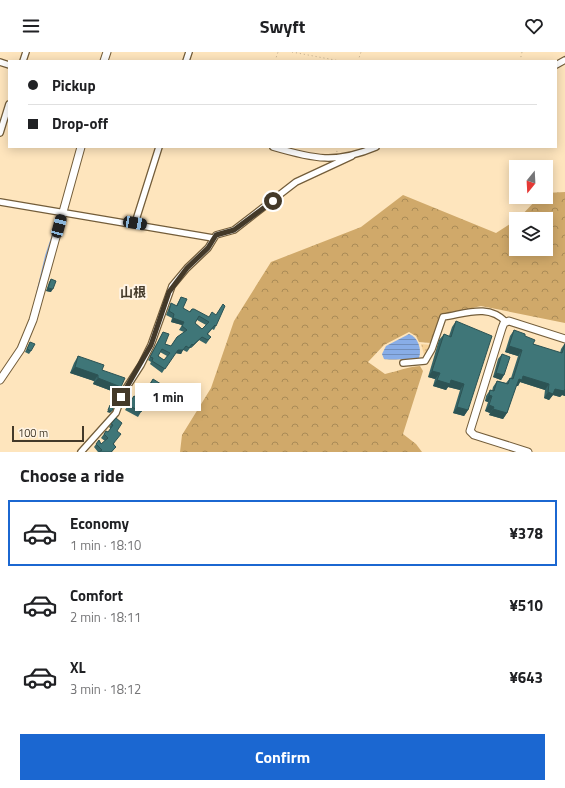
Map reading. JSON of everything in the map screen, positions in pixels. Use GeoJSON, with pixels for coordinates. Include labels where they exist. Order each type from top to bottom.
{"type":"FeatureCollection","features":[{"type":"Feature","properties":{"kind":"street"},"geometry":{"type":"LineString","coordinates":[[0,133],[8,107]]}},
{"type":"Feature","properties":{"kind":"street"},"geometry":{"type":"LineString","coordinates":[[0,380],[21,349],[29,331],[60,213],[81,148]]}},
{"type":"Feature","properties":{"kind":"street"},"geometry":{"type":"LineString","coordinates":[[135,223],[159,148]]}},
{"type":"Feature","properties":{"kind":"street"},"geometry":{"type":"LineString","coordinates":[[277,148],[316,158],[352,156]]}},
{"type":"Feature","properties":{"kind":"street"},"geometry":{"type":"LineString","coordinates":[[81,452],[116,413],[123,393],[141,365],[151,345],[172,286],[187,268],[208,248],[213,238],[221,233],[234,230],[296,182],[352,156],[373,148]]}},
{"type":"Feature","properties":{"kind":"street"},"geometry":{"type":"LineString","coordinates":[[0,202],[60,213],[135,223],[213,238]]}},
{"type":"Feature","properties":{"kind":"street"},"geometry":{"type":"LineString","coordinates":[[403,363],[422,363],[425,361],[432,349],[443,317],[481,309],[498,315],[506,322],[565,340]]}},
{"type":"Feature","properties":{"kind":"street"},"geometry":{"type":"LineString","coordinates":[[506,322],[502,328],[470,431],[474,435],[528,452]]}},
{"type":"Feature","properties":{"kind":"path"},"geometry":{"type":"LineString","coordinates":[[292,52],[335,60]]}},
{"type":"Feature","properties":{"kind":"shaded area"},"geometry":{"type":"Polygon","coordinates":[[[421,344],[431,345],[425,358],[421,344]]]}},
{"type":"Feature","properties":{"kind":"green space"},"geometry":{"type":"Polygon","coordinates":[[[565,192],[565,323],[481,306],[442,315],[431,343],[419,342],[416,336],[409,332],[384,345],[368,362],[385,374],[420,366],[423,371],[403,434],[416,444],[422,452],[180,452],[182,435],[211,388],[234,321],[271,262],[361,227],[403,195],[496,233],[509,225],[509,256],[553,256],[553,212],[525,212],[532,204],[553,204],[553,193],[565,192]]]}},
{"type":"Feature","properties":{"kind":"water"},"geometry":{"type":"Polygon","coordinates":[[[409,334],[415,338],[420,347],[419,358],[384,359],[382,354],[386,346],[409,334]]]}},
{"type":"Feature","properties":{"kind":"building"},"geometry":{"type":"Polygon","coordinates":[[[51,279],[56,281],[53,289],[48,288],[51,279]]]}},
{"type":"Feature","properties":{"kind":"building"},"geometry":{"type":"Polygon","coordinates":[[[181,297],[187,299],[183,308],[190,312],[194,309],[209,317],[212,312],[216,315],[223,304],[225,306],[216,326],[215,325],[207,334],[211,337],[208,340],[202,337],[189,348],[186,346],[183,350],[178,350],[165,369],[152,361],[153,358],[150,357],[163,332],[169,334],[165,344],[171,346],[177,337],[187,330],[182,326],[184,322],[173,318],[174,314],[169,311],[171,303],[177,306],[181,297]],[[199,316],[195,323],[202,329],[209,322],[199,316]],[[162,349],[158,356],[164,360],[170,353],[162,349]]]}},
{"type":"Feature","properties":{"kind":"building"},"geometry":{"type":"Polygon","coordinates":[[[456,321],[492,336],[468,410],[457,407],[464,384],[451,380],[450,384],[437,380],[440,373],[432,371],[444,334],[451,337],[456,321]]]}},
{"type":"Feature","properties":{"kind":"building"},"geometry":{"type":"Polygon","coordinates":[[[514,330],[535,340],[533,344],[562,353],[565,344],[565,389],[564,391],[555,389],[553,394],[548,392],[549,384],[523,376],[522,380],[519,379],[507,413],[493,409],[494,407],[489,405],[492,396],[489,395],[490,390],[494,391],[497,381],[508,384],[510,378],[513,379],[522,350],[509,346],[514,330]]]}},
{"type":"Feature","properties":{"kind":"building"},"geometry":{"type":"Polygon","coordinates":[[[30,342],[35,344],[31,351],[27,349],[30,342]]]}},
{"type":"Feature","properties":{"kind":"building"},"geometry":{"type":"Polygon","coordinates":[[[502,354],[510,357],[504,375],[496,373],[502,354]]]}},
{"type":"Feature","properties":{"kind":"building"},"geometry":{"type":"Polygon","coordinates":[[[78,356],[104,365],[102,370],[125,378],[121,387],[98,378],[98,375],[75,367],[78,356]]]}},
{"type":"Feature","properties":{"kind":"building"},"geometry":{"type":"Polygon","coordinates":[[[153,379],[164,386],[153,404],[147,402],[141,412],[128,405],[134,396],[142,400],[153,379]]]}},
{"type":"Feature","properties":{"kind":"building"},"geometry":{"type":"Polygon","coordinates":[[[110,405],[114,406],[112,411],[108,410],[110,405]]]}},
{"type":"Feature","properties":{"kind":"building"},"geometry":{"type":"Polygon","coordinates":[[[116,418],[122,423],[117,431],[121,434],[113,444],[116,447],[111,452],[99,452],[102,450],[96,444],[99,440],[101,444],[108,438],[104,434],[106,431],[108,432],[113,425],[111,424],[116,418]]]}},
{"type":"Feature","properties":{"kind":"waterway"},"geometry":{"type":"LineString","coordinates":[[36,297],[46,255],[55,228]]}},
{"type":"Feature","properties":{"kind":"waterway"},"geometry":{"type":"LineString","coordinates":[[26,345],[33,328]]}},
{"type":"Feature","properties":{"kind":"district","name":"山根"},"geometry":{"type":"Point","coordinates":[133,292]}},
{"type":"Feature","properties":{"kind":"route"},"geometry":{"type":"LineString","coordinates":[[121,397],[147,355],[172,286],[187,268],[210,246],[216,235],[234,230],[273,201]]}}]}
